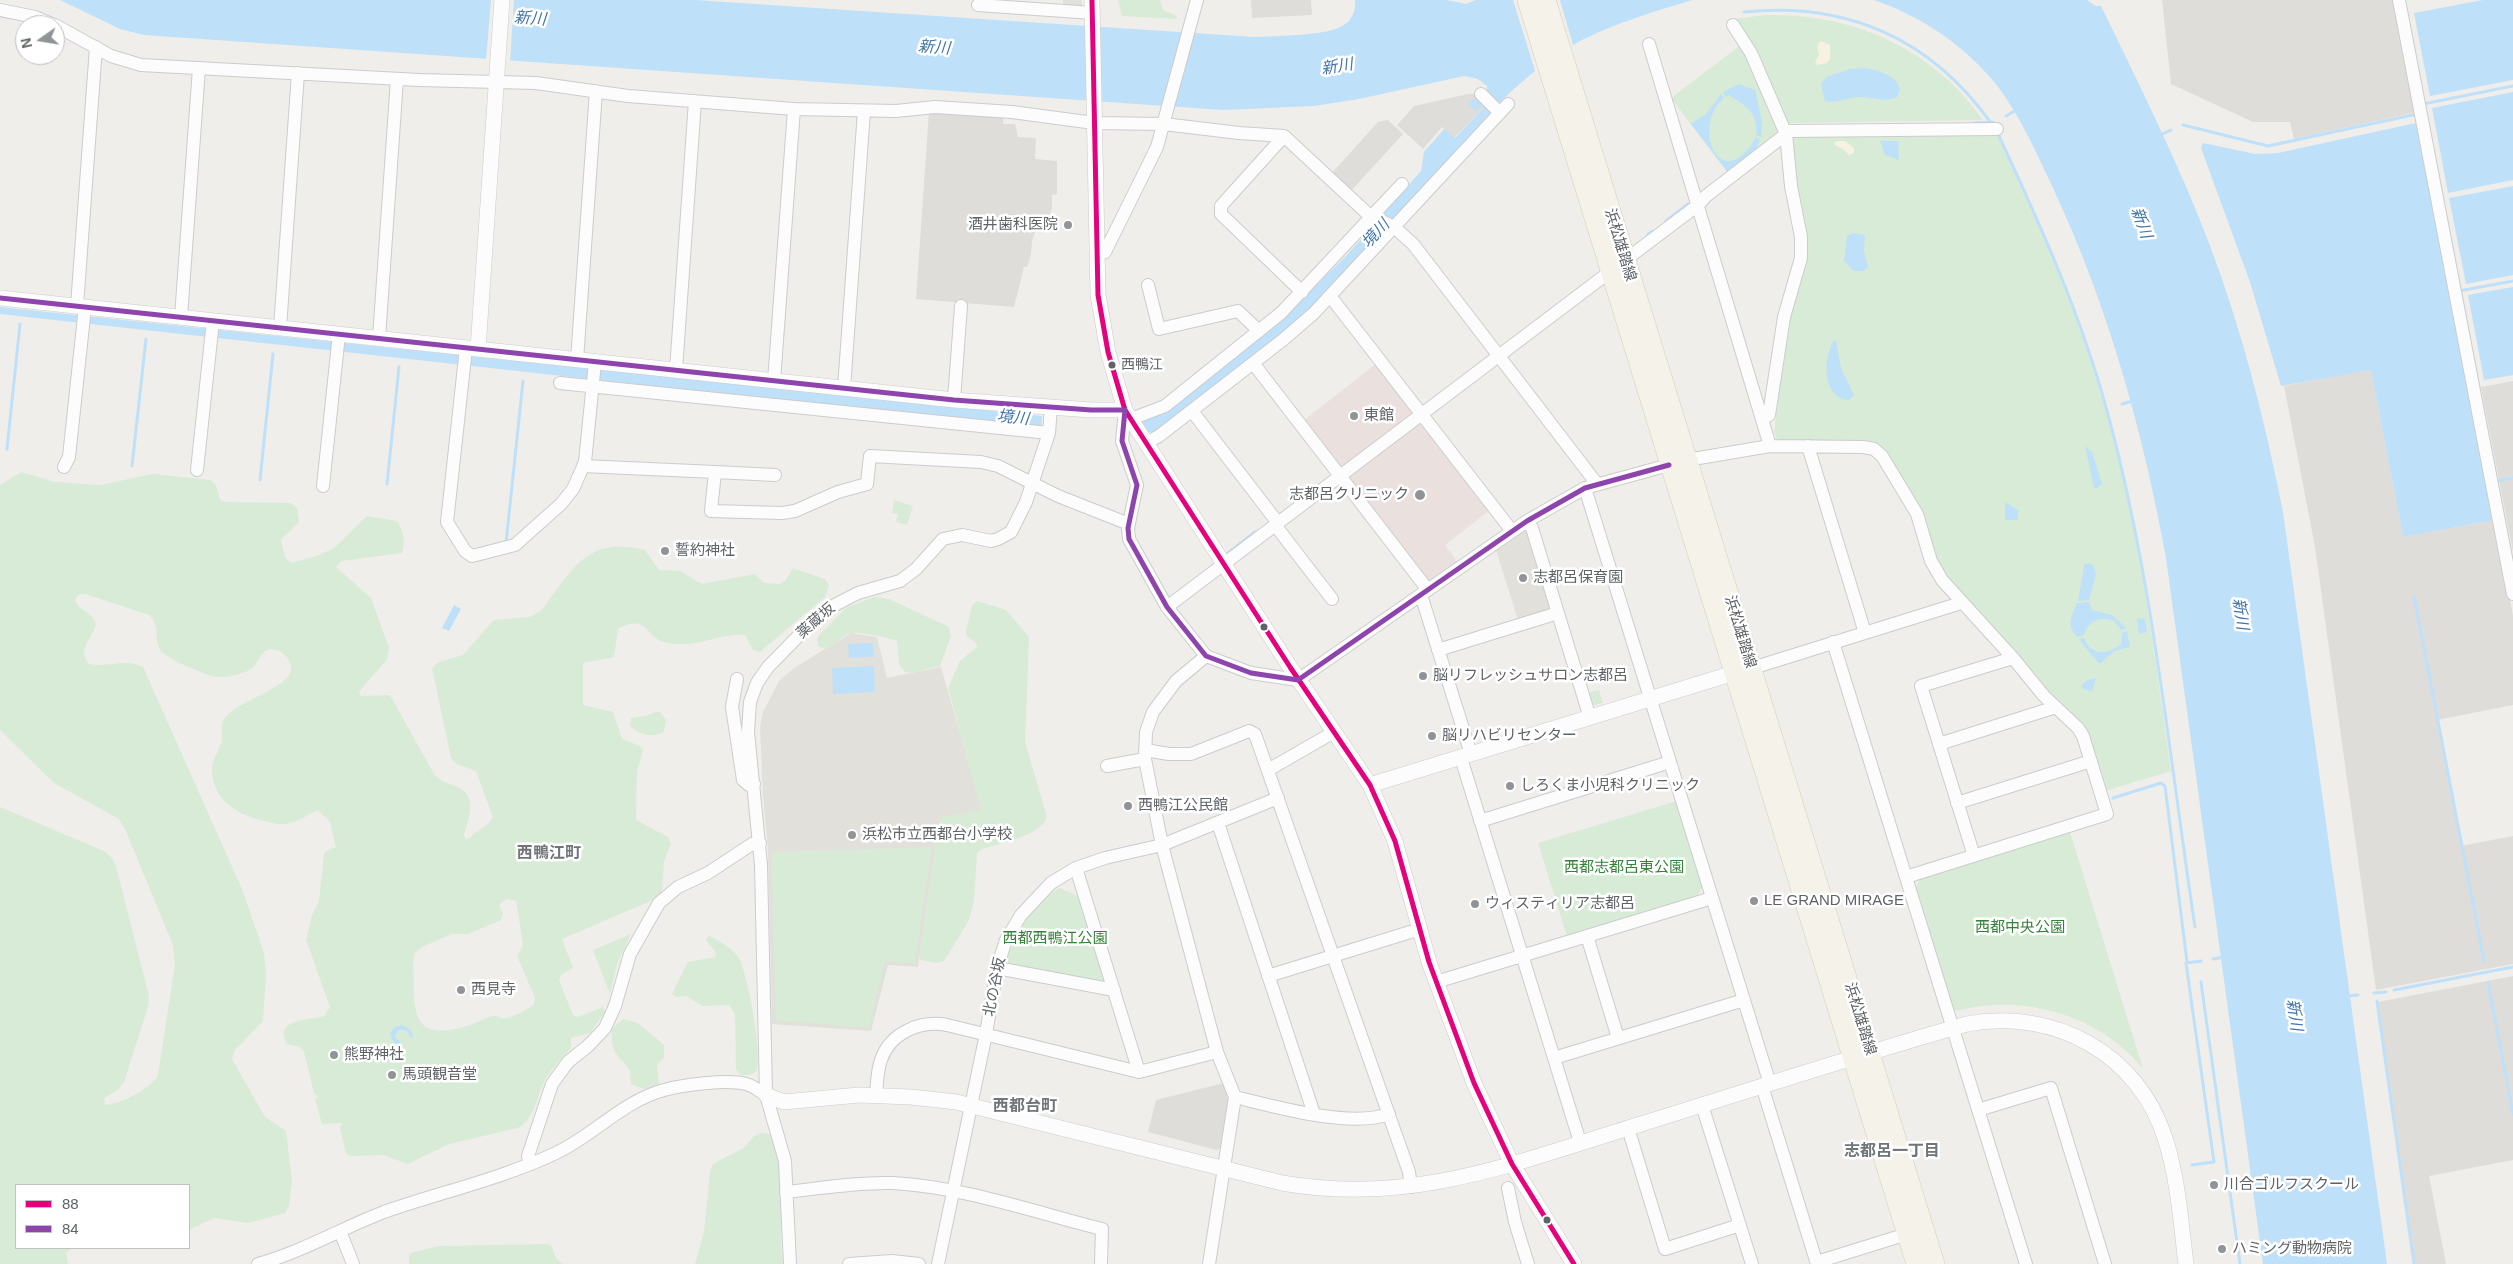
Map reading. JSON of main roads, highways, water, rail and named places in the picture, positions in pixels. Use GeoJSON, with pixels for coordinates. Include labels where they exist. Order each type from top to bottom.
{"type":"FeatureCollection","features":[{"type":"Feature","properties":{"kind":"main road","name":"浜松雄踏線"},"geometry":{"type":"LineString","coordinates":[[1527,0],[1557,68],[1624,261],[1678,463],[1861,1056],[1935,1264]]}},
{"type":"Feature","properties":{"kind":"main road","name":"浜松雄踏線"},"geometry":{"type":"LineString","coordinates":[[1546,0],[1557,68],[1609,272],[1678,463]]}},
{"type":"Feature","properties":{"kind":"main road","name":"浜松雄踏線"},"geometry":{"type":"LineString","coordinates":[[1861,1056],[1916,1264]]}},
{"type":"Feature","properties":{"kind":"water"},"geometry":{"type":"Polygon","coordinates":[[[60,0],[695,0],[1254,37],[1300,35],[1334,29],[1345,24],[1351,18],[1355,8],[1355,0],[1447,0],[1466,4],[1476,0],[1693,0],[1636,18],[1594,35],[1559,53],[1540,67],[1503,99],[1311,311],[1155,432],[1148,432],[1140,420],[1155,417],[1287,314],[1347,255],[1421,171],[1424,152],[1444,129],[1455,138],[1486,105],[1487,86],[1478,79],[1464,76],[1359,99],[1314,106],[1223,110],[144,35],[120,29],[60,0]]]}},
{"type":"Feature","properties":{"kind":"water","name":"新川"},"geometry":{"type":"Polygon","coordinates":[[[1874,0],[2087,0],[2096,6],[2101,6],[2158,123],[2197,213],[2221,276],[2242,342],[2260,410],[2283,512],[2387,1264],[2263,1264],[2166,558],[2135,416],[2122,370],[2091,278],[2073,233],[2035,149],[2022,124],[1999,88],[1987,73],[1943,35],[1909,15],[1874,0]]]}},
{"type":"Feature","properties":{"kind":"water"},"geometry":{"type":"Polygon","coordinates":[[[2483,0],[2513,0],[2513,80],[2430,96],[2414,13],[2483,0]]]}},
{"type":"Feature","properties":{"kind":"water"},"geometry":{"type":"Polygon","coordinates":[[[1865,68],[1881,72],[1896,81],[1900,90],[1897,97],[1889,100],[1861,97],[1833,102],[1825,101],[1821,85],[1826,77],[1850,69],[1865,68]]]}},
{"type":"Feature","properties":{"kind":"water"},"geometry":{"type":"Polygon","coordinates":[[[1739,84],[1755,90],[1762,122],[1761,137],[1756,135],[1755,121],[1750,111],[1728,95],[1726,97],[1723,92],[1739,84]]]}},
{"type":"Feature","properties":{"kind":"water"},"geometry":{"type":"Polygon","coordinates":[[[2513,92],[2513,180],[2448,193],[2432,108],[2513,92]]]}},
{"type":"Feature","properties":{"kind":"water"},"geometry":{"type":"Polygon","coordinates":[[[1721,94],[1724,98],[1716,108],[1709,132],[1715,153],[1722,159],[1731,161],[1746,152],[1755,138],[1760,139],[1756,149],[1727,171],[1691,124],[1706,114],[1721,94]]]}},
{"type":"Feature","properties":{"kind":"water"},"geometry":{"type":"Polygon","coordinates":[[[1479,98],[1484,103],[1476,111],[1468,104],[1473,99],[1479,98]]]}},
{"type":"Feature","properties":{"kind":"water"},"geometry":{"type":"Polygon","coordinates":[[[2416,123],[2419,125],[2495,520],[2403,537],[2371,370],[2281,386],[2250,282],[2201,148],[2203,143],[2255,154],[2278,153],[2416,123]]]}},
{"type":"Feature","properties":{"kind":"water"},"geometry":{"type":"Polygon","coordinates":[[[1880,141],[1898,141],[1899,160],[1885,155],[1880,141]]]}},
{"type":"Feature","properties":{"kind":"water"},"geometry":{"type":"Polygon","coordinates":[[[2513,186],[2513,275],[2466,284],[2449,198],[2513,186]]]}},
{"type":"Feature","properties":{"kind":"water"},"geometry":{"type":"Polygon","coordinates":[[[1853,233],[1865,235],[1864,251],[1868,267],[1863,271],[1854,271],[1844,261],[1847,236],[1853,233]]]}},
{"type":"Feature","properties":{"kind":"water"},"geometry":{"type":"Polygon","coordinates":[[[2513,287],[2513,375],[2484,380],[2468,295],[2513,287]]]}},
{"type":"Feature","properties":{"kind":"water","name":"境川"},"geometry":{"type":"Polygon","coordinates":[[[0,307],[1042,416],[1041,427],[953,419],[0,314],[0,307]]]}},
{"type":"Feature","properties":{"kind":"water"},"geometry":{"type":"Polygon","coordinates":[[[1834,340],[1836,340],[1841,368],[1854,395],[1849,400],[1840,398],[1829,385],[1827,376],[1828,356],[1834,340]]]}},
{"type":"Feature","properties":{"kind":"water"},"geometry":{"type":"Polygon","coordinates":[[[2085,446],[2092,452],[2102,484],[2097,488],[2094,488],[2085,446]]]}},
{"type":"Feature","properties":{"kind":"water"},"geometry":{"type":"Polygon","coordinates":[[[2005,502],[2018,510],[2018,520],[2005,520],[2005,502]]]}},
{"type":"Feature","properties":{"kind":"water"},"geometry":{"type":"Polygon","coordinates":[[[2090,563],[2094,566],[2096,575],[2089,600],[2078,601],[2084,566],[2090,563]]]}},
{"type":"Feature","properties":{"kind":"water"},"geometry":{"type":"Polygon","coordinates":[[[2089,602],[2092,610],[2112,615],[2126,628],[2121,630],[2114,621],[2104,619],[2092,623],[2088,626],[2084,635],[2077,637],[2072,628],[2071,617],[2077,603],[2089,602]]]}},
{"type":"Feature","properties":{"kind":"water"},"geometry":{"type":"Polygon","coordinates":[[[454,605],[461,609],[449,631],[442,628],[454,605]]]}},
{"type":"Feature","properties":{"kind":"water"},"geometry":{"type":"Polygon","coordinates":[[[2137,618],[2145,619],[2147,632],[2139,634],[2137,618]]]}},
{"type":"Feature","properties":{"kind":"water"},"geometry":{"type":"Polygon","coordinates":[[[2127,631],[2130,647],[2114,651],[2101,663],[2098,663],[2079,639],[2084,638],[2090,648],[2095,651],[2105,652],[2121,644],[2122,633],[2127,631]]]}},
{"type":"Feature","properties":{"kind":"water"},"geometry":{"type":"Polygon","coordinates":[[[873,643],[874,657],[849,658],[848,644],[873,643]]]}},
{"type":"Feature","properties":{"kind":"water"},"geometry":{"type":"Polygon","coordinates":[[[874,666],[875,692],[833,694],[832,668],[874,666]]]}},
{"type":"Feature","properties":{"kind":"water"},"geometry":{"type":"Polygon","coordinates":[[[2096,678],[2092,691],[2083,689],[2081,686],[2087,680],[2096,678]]]}},
{"type":"Feature","properties":{"kind":"water"},"geometry":{"type":"Polygon","coordinates":[[[402,1025],[410,1029],[413,1036],[411,1038],[407,1030],[399,1030],[395,1035],[396,1039],[400,1041],[401,1045],[399,1045],[393,1041],[390,1033],[395,1027],[402,1025]]]}},
{"type":"Feature","properties":{"kind":"waterway"},"geometry":{"type":"LineString","coordinates":[[1744,12],[1782,10],[1818,13],[1852,20],[1884,32],[1914,48],[1942,69],[1967,94],[1991,123]]}},
{"type":"Feature","properties":{"kind":"waterway"},"geometry":{"type":"LineString","coordinates":[[2423,104],[2513,86]]}},
{"type":"Feature","properties":{"kind":"waterway"},"geometry":{"type":"LineString","coordinates":[[2006,116],[2016,110]]}},
{"type":"Feature","properties":{"kind":"waterway"},"geometry":{"type":"LineString","coordinates":[[2183,125],[2268,146],[2417,114]]}},
{"type":"Feature","properties":{"kind":"waterway"},"geometry":{"type":"LineString","coordinates":[[1974,123],[1993,122]]}},
{"type":"Feature","properties":{"kind":"waterway"},"geometry":{"type":"LineString","coordinates":[[2160,135],[2171,130]]}},
{"type":"Feature","properties":{"kind":"waterway"},"geometry":{"type":"LineString","coordinates":[[1998,134],[2044,236],[2085,340],[2097,375],[2123,474],[2148,603],[2195,927]]}},
{"type":"Feature","properties":{"kind":"waterway"},"geometry":{"type":"LineString","coordinates":[[1666,221],[1688,204]]}},
{"type":"Feature","properties":{"kind":"waterway"},"geometry":{"type":"LineString","coordinates":[[1648,234],[1653,231]]}},
{"type":"Feature","properties":{"kind":"waterway"},"geometry":{"type":"LineString","coordinates":[[2459,291],[2513,281]]}},
{"type":"Feature","properties":{"kind":"waterway"},"geometry":{"type":"LineString","coordinates":[[7,449],[20,324]]}},
{"type":"Feature","properties":{"kind":"waterway"},"geometry":{"type":"LineString","coordinates":[[132,466],[146,339]]}},
{"type":"Feature","properties":{"kind":"waterway"},"geometry":{"type":"LineString","coordinates":[[260,480],[273,354]]}},
{"type":"Feature","properties":{"kind":"waterway"},"geometry":{"type":"LineString","coordinates":[[387,484],[399,367]]}},
{"type":"Feature","properties":{"kind":"waterway"},"geometry":{"type":"LineString","coordinates":[[506,543],[523,381]]}},
{"type":"Feature","properties":{"kind":"waterway"},"geometry":{"type":"LineString","coordinates":[[2122,404],[2133,401]]}},
{"type":"Feature","properties":{"kind":"waterway"},"geometry":{"type":"LineString","coordinates":[[2496,481],[2513,478]]}},
{"type":"Feature","properties":{"kind":"waterway"},"geometry":{"type":"LineString","coordinates":[[1228,553],[1255,532]]}},
{"type":"Feature","properties":{"kind":"waterway"},"geometry":{"type":"LineString","coordinates":[[2414,596],[2484,961]]}},
{"type":"Feature","properties":{"kind":"waterway"},"geometry":{"type":"LineString","coordinates":[[2113,798],[2161,783],[2165,786],[2187,962]]}},
{"type":"Feature","properties":{"kind":"waterway"},"geometry":{"type":"LineString","coordinates":[[2213,959],[2225,957]]}},
{"type":"Feature","properties":{"kind":"waterway"},"geometry":{"type":"LineString","coordinates":[[2192,1165],[2214,1162],[2186,963],[2201,961]]}},
{"type":"Feature","properties":{"kind":"waterway"},"geometry":{"type":"LineString","coordinates":[[2394,990],[2513,967]]}},
{"type":"Feature","properties":{"kind":"waterway"},"geometry":{"type":"LineString","coordinates":[[2201,982],[2240,1264]]}},
{"type":"Feature","properties":{"kind":"waterway"},"geometry":{"type":"LineString","coordinates":[[2488,982],[2513,1114]]}},
{"type":"Feature","properties":{"kind":"waterway"},"geometry":{"type":"LineString","coordinates":[[2374,993],[2386,992]]}},
{"type":"Feature","properties":{"kind":"waterway"},"geometry":{"type":"LineString","coordinates":[[2347,996],[2358,995]]}},
{"type":"Feature","properties":{"kind":"waterway"},"geometry":{"type":"LineString","coordinates":[[2377,1001],[2414,1264]]}},
{"type":"Feature","properties":{"kind":"place","name":"酒井歯科医院"},"geometry":{"type":"Point","coordinates":[1068,225]}},
{"type":"Feature","properties":{"kind":"place","name":"西鴨江"},"geometry":{"type":"Point","coordinates":[1112,365]}},
{"type":"Feature","properties":{"kind":"place","name":"東館"},"geometry":{"type":"Point","coordinates":[1354,416]}},
{"type":"Feature","properties":{"kind":"place","name":"志都呂クリニック"},"geometry":{"type":"Point","coordinates":[1420,495]}},
{"type":"Feature","properties":{"kind":"place","name":"誓約神社"},"geometry":{"type":"Point","coordinates":[665,551]}},
{"type":"Feature","properties":{"kind":"place","name":"志都呂保育園"},"geometry":{"type":"Point","coordinates":[1523,578]}},
{"type":"Feature","properties":{"kind":"place","name":"脳リフレッシュサロン志都呂"},"geometry":{"type":"Point","coordinates":[1423,676]}},
{"type":"Feature","properties":{"kind":"place","name":"脳リハビリセンター"},"geometry":{"type":"Point","coordinates":[1432,736]}},
{"type":"Feature","properties":{"kind":"place","name":"しろくま小児科クリニック"},"geometry":{"type":"Point","coordinates":[1510,786]}},
{"type":"Feature","properties":{"kind":"place","name":"西鴨江公民館"},"geometry":{"type":"Point","coordinates":[1128,806]}},
{"type":"Feature","properties":{"kind":"place","name":"浜松市立西都台小学校"},"geometry":{"type":"Point","coordinates":[852,835]}},
{"type":"Feature","properties":{"kind":"place","name":"LE GRAND MIRAGE"},"geometry":{"type":"Point","coordinates":[1754,901]}},
{"type":"Feature","properties":{"kind":"place","name":"ウィスティリア志都呂"},"geometry":{"type":"Point","coordinates":[1475,904]}},
{"type":"Feature","properties":{"kind":"place","name":"西見寺"},"geometry":{"type":"Point","coordinates":[461,990]}},
{"type":"Feature","properties":{"kind":"place","name":"熊野神社"},"geometry":{"type":"Point","coordinates":[334,1055]}},
{"type":"Feature","properties":{"kind":"place","name":"馬頭観音堂"},"geometry":{"type":"Point","coordinates":[392,1075]}},
{"type":"Feature","properties":{"kind":"place","name":"川合ゴルフスクール"},"geometry":{"type":"Point","coordinates":[2214,1185]}},
{"type":"Feature","properties":{"kind":"place","name":"ハミング動物病院"},"geometry":{"type":"Point","coordinates":[2222,1249]}},
{"type":"Feature","properties":{"kind":"district","name":"西鴨江町"},"geometry":{"type":"Point","coordinates":[549,854]}},
{"type":"Feature","properties":{"kind":"district","name":"西都台町"},"geometry":{"type":"Point","coordinates":[1025,1107]}},
{"type":"Feature","properties":{"kind":"district","name":"志都呂一丁目"},"geometry":{"type":"Point","coordinates":[1892,1152]}},
{"type":"Feature","properties":{"kind":"park label","name":"西都志都呂東公園"},"geometry":{"type":"Point","coordinates":[1624,868]}},
{"type":"Feature","properties":{"kind":"park label","name":"西都中央公園"},"geometry":{"type":"Point","coordinates":[2020,928]}},
{"type":"Feature","properties":{"kind":"park label","name":"西都西鴨江公園"},"geometry":{"type":"Point","coordinates":[1055,939]}}]}
